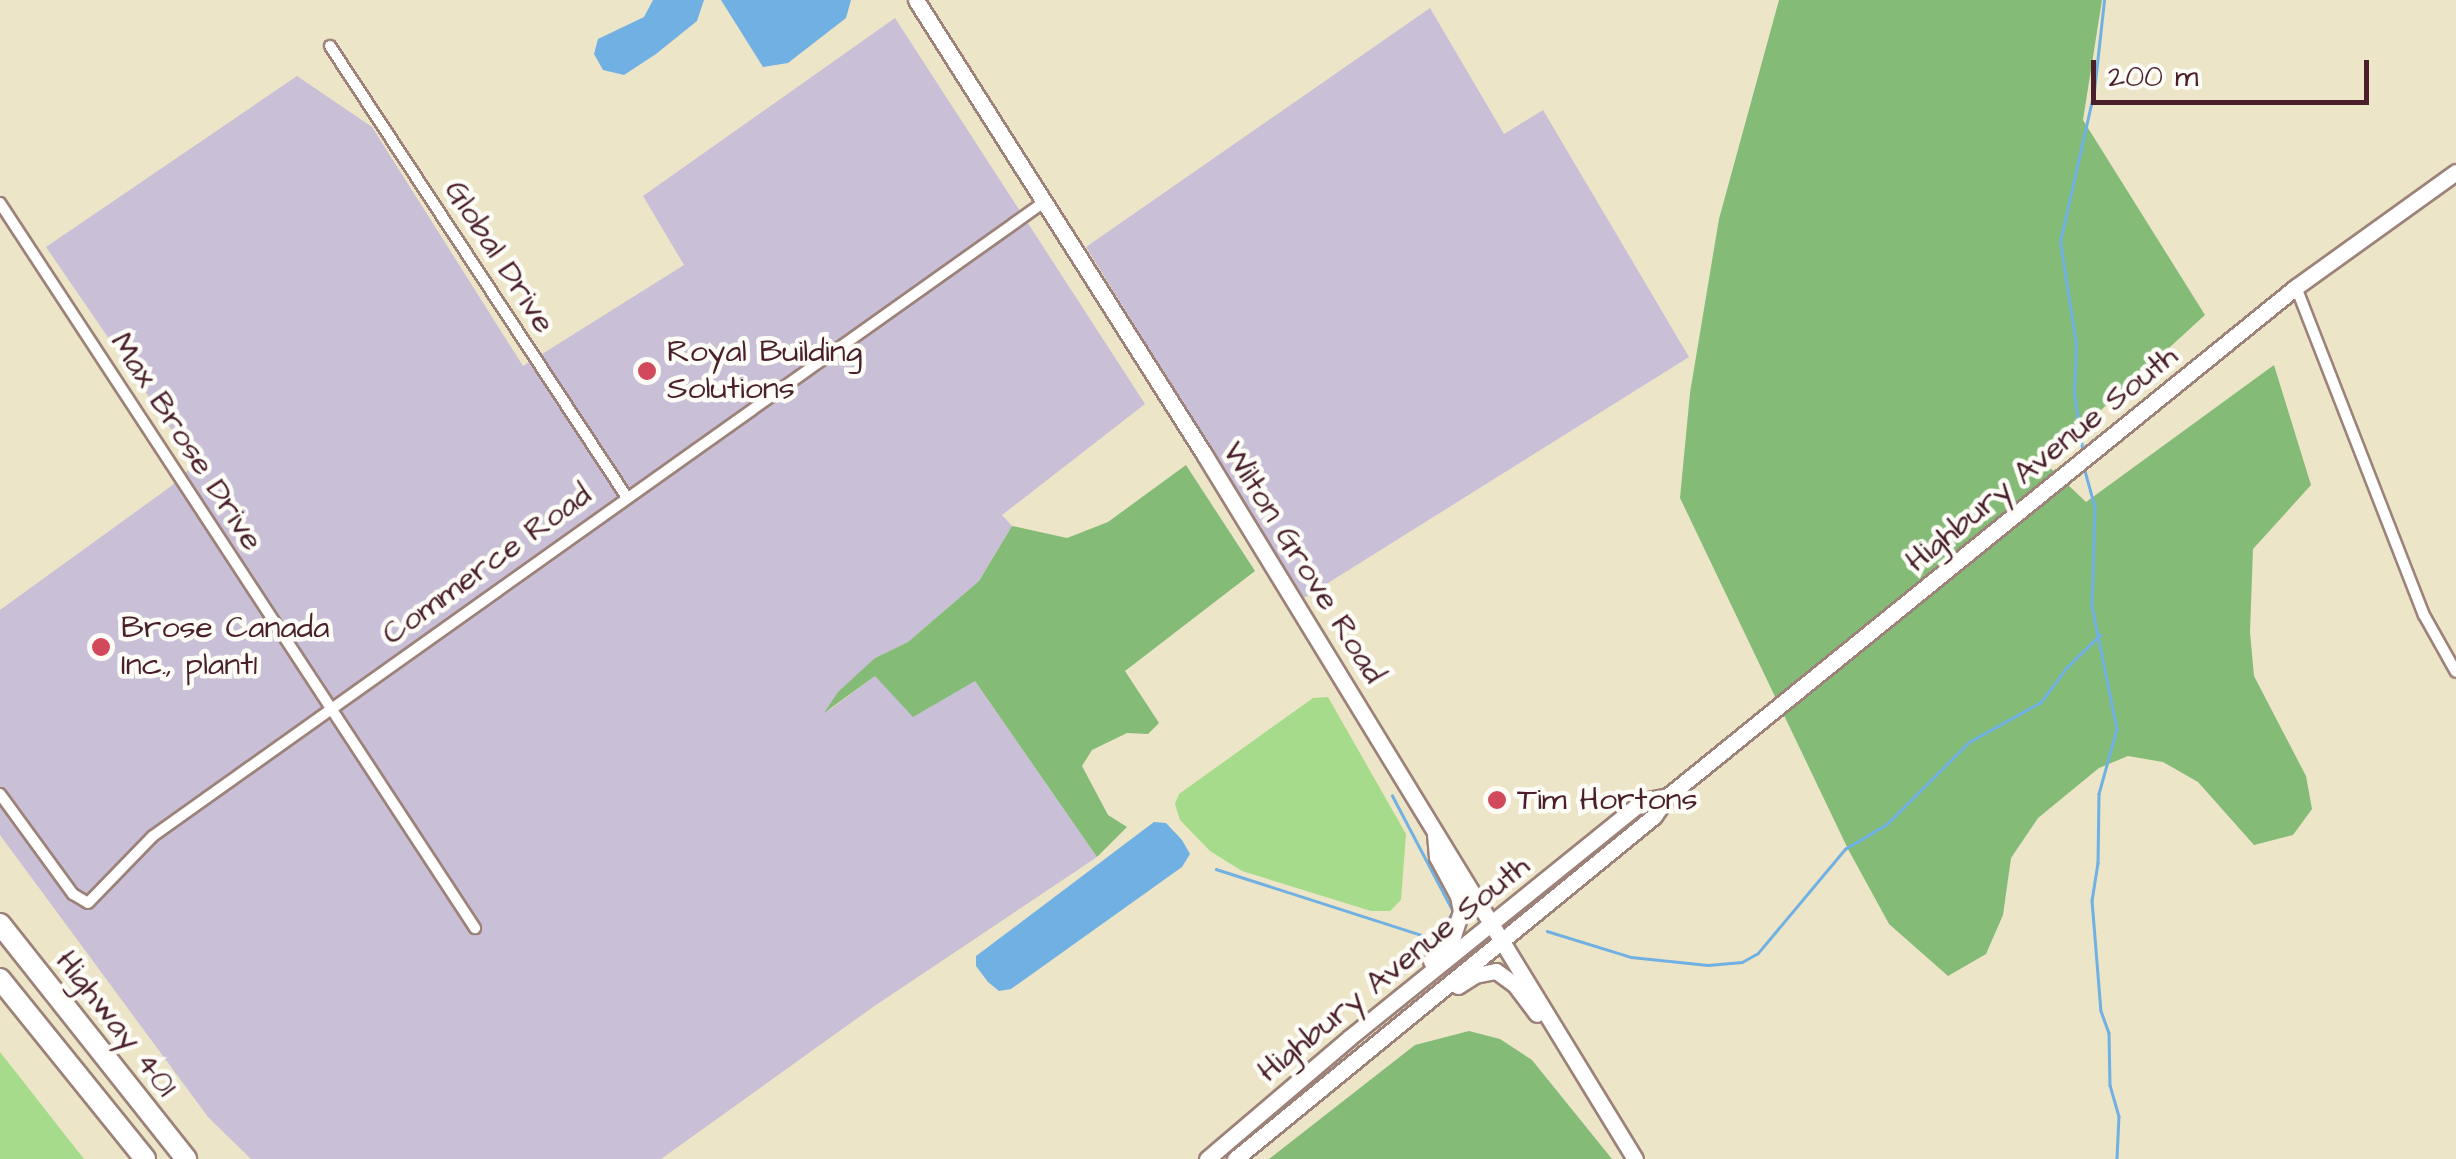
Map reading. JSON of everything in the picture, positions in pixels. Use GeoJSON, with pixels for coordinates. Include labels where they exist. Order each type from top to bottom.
{"type":"FeatureCollection","features":[{"type":"Feature","properties":{"kind":"highway","name":"Highway 401"},"geometry":{"type":"LineString","coordinates":[[0,924],[186,1159]]}},
{"type":"Feature","properties":{"kind":"highway","name":"Highway 401"},"geometry":{"type":"LineString","coordinates":[[0,979],[145,1159]]}},
{"type":"Feature","properties":{"kind":"main road","name":"Wilton Grove Road"},"geometry":{"type":"LineString","coordinates":[[916,0],[1436,831],[1635,1159]]}},
{"type":"Feature","properties":{"kind":"main road","name":"Highbury Avenue South"},"geometry":{"type":"LineString","coordinates":[[1236,1159],[1654,816],[1668,796],[2296,287],[2456,172]]}},
{"type":"Feature","properties":{"kind":"main road","name":"Highbury Avenue South"},"geometry":{"type":"LineString","coordinates":[[1208,1159],[1403,994],[1643,801],[1668,796]]}},
{"type":"Feature","properties":{"kind":"main road"},"geometry":{"type":"LineString","coordinates":[[1403,994],[1453,936],[1459,923],[1458,896],[1438,856],[1436,831]]}},
{"type":"Feature","properties":{"kind":"main road"},"geometry":{"type":"LineString","coordinates":[[1416,1012],[1474,975],[1496,971],[1515,985],[1595,1093]]}},
{"type":"Feature","properties":{"kind":"street","name":"Global Drive"},"geometry":{"type":"LineString","coordinates":[[330,46],[626,496]]}},
{"type":"Feature","properties":{"kind":"street","name":"Commerce Road"},"geometry":{"type":"LineString","coordinates":[[0,794],[73,894],[88,903],[153,836],[1044,202]]}},
{"type":"Feature","properties":{"kind":"street","name":"Max Brose Drive"},"geometry":{"type":"LineString","coordinates":[[0,203],[475,928]]}},
{"type":"Feature","properties":{"kind":"street"},"geometry":{"type":"LineString","coordinates":[[2296,287],[2424,614],[2456,672]]}},
{"type":"Feature","properties":{"kind":"shaded area"},"geometry":{"type":"Polygon","coordinates":[[[1430,8],[1504,134],[1543,110],[1689,357],[1304,598],[1086,247],[1430,8]]]}},
{"type":"Feature","properties":{"kind":"shaded area"},"geometry":{"type":"Polygon","coordinates":[[[895,18],[1145,404],[1002,515],[1012,526],[979,581],[908,642],[875,658],[828,711],[875,676],[975,681],[1097,857],[873,1007],[661,1159],[251,1159],[208,1117],[0,835],[0,610],[170,487],[195,464],[46,247],[297,76],[372,127],[523,366],[684,265],[643,196],[895,18]]]}},
{"type":"Feature","properties":{"kind":"green space"},"geometry":{"type":"Polygon","coordinates":[[[1779,0],[2102,0],[2083,120],[2205,315],[2044,462],[2086,502],[2274,365],[2311,485],[2253,549],[2250,632],[2254,676],[2306,776],[2312,809],[2293,835],[2254,845],[2198,782],[2163,762],[2128,756],[2099,768],[2038,818],[2011,858],[2003,915],[1986,954],[1948,976],[1889,924],[1848,849],[1680,498],[1690,393],[1719,219],[1779,0]]]}},
{"type":"Feature","properties":{"kind":"green space"},"geometry":{"type":"Polygon","coordinates":[[[1186,465],[1255,571],[1125,671],[1159,723],[1148,734],[1127,733],[1092,750],[1082,766],[1108,815],[1127,827],[1097,857],[975,681],[913,717],[875,676],[824,713],[838,692],[875,658],[908,642],[979,581],[1012,526],[1067,538],[1108,522],[1186,465]]]}},
{"type":"Feature","properties":{"kind":"green space"},"geometry":{"type":"Polygon","coordinates":[[[1328,697],[1406,834],[1401,900],[1390,911],[1371,911],[1242,871],[1210,851],[1180,820],[1175,804],[1179,794],[1313,698],[1328,697]]]}},
{"type":"Feature","properties":{"kind":"green space"},"geometry":{"type":"Polygon","coordinates":[[[1469,1031],[1500,1039],[1532,1060],[1612,1159],[1269,1159],[1415,1045],[1469,1031]]]}},
{"type":"Feature","properties":{"kind":"green space"},"geometry":{"type":"Polygon","coordinates":[[[0,1052],[84,1159],[0,1159],[0,1052]]]}},
{"type":"Feature","properties":{"kind":"water"},"geometry":{"type":"Polygon","coordinates":[[[653,0],[704,0],[697,21],[656,54],[624,75],[603,70],[594,54],[598,39],[644,17],[653,0]]]}},
{"type":"Feature","properties":{"kind":"water"},"geometry":{"type":"Polygon","coordinates":[[[721,0],[851,0],[846,18],[788,63],[763,67],[721,0]]]}},
{"type":"Feature","properties":{"kind":"water"},"geometry":{"type":"Polygon","coordinates":[[[1154,822],[1166,823],[1182,840],[1190,854],[1182,867],[1011,989],[999,991],[988,982],[976,966],[976,956],[1154,822]]]}},
{"type":"Feature","properties":{"kind":"waterway"},"geometry":{"type":"LineString","coordinates":[[2083,454],[2074,394],[2076,345],[2060,242],[2094,91],[2104,0]]}},
{"type":"Feature","properties":{"kind":"waterway"},"geometry":{"type":"LineString","coordinates":[[2084,467],[2095,507],[2092,606],[2117,729],[2099,794],[2098,863],[2092,900],[2101,1011],[2109,1033],[2110,1085],[2119,1116],[2117,1159]]}},
{"type":"Feature","properties":{"kind":"waterway"},"geometry":{"type":"LineString","coordinates":[[1547,931],[1631,957],[1708,965],[1742,962],[1758,953],[1845,849],[1887,824],[1969,742],[2041,702],[2067,667],[2100,635]]}},
{"type":"Feature","properties":{"kind":"waterway"},"geometry":{"type":"LineString","coordinates":[[1216,869],[1434,939],[1453,912],[1392,796]]}},
{"type":"Feature","properties":{"kind":"place","name":"Royal Building Solutions"},"geometry":{"type":"Point","coordinates":[647,371]}},
{"type":"Feature","properties":{"kind":"place","name":"Brose Canada Inc., plant1"},"geometry":{"type":"Point","coordinates":[101,647]}},
{"type":"Feature","properties":{"kind":"place","name":"Tim Hortons"},"geometry":{"type":"Point","coordinates":[1497,800]}}]}
